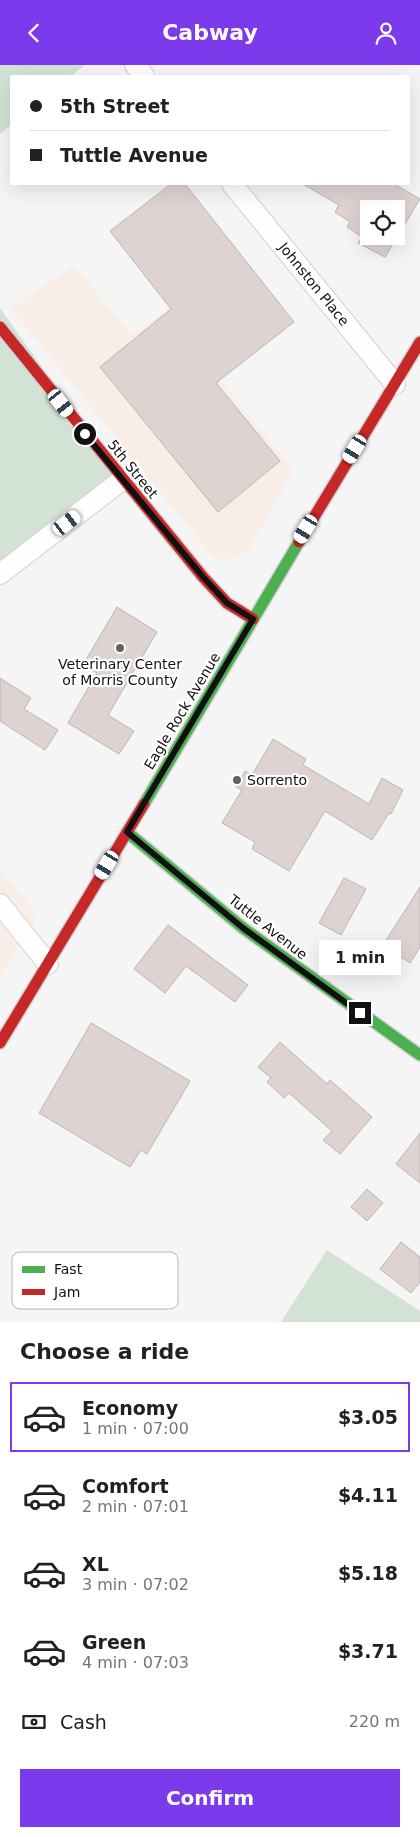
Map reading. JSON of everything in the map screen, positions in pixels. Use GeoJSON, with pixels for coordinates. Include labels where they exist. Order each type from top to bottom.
{"type":"FeatureCollection","features":[{"type":"Feature","properties":{"kind":"main road","name":"5th Street"},"geometry":{"type":"LineString","coordinates":[[0,327],[122,480],[221,596],[253,619]]}},
{"type":"Feature","properties":{"kind":"main road","name":"Eagle Rock Avenue"},"geometry":{"type":"LineString","coordinates":[[0,1043],[420,342]]}},
{"type":"Feature","properties":{"kind":"main road","name":"Tuttle Avenue"},"geometry":{"type":"LineString","coordinates":[[127,832],[243,928],[302,972],[419,1052]]}},
{"type":"Feature","properties":{"kind":"street"},"geometry":{"type":"LineString","coordinates":[[135,65],[143,75]]}},
{"type":"Feature","properties":{"kind":"street","name":"Johnston Place"},"geometry":{"type":"LineString","coordinates":[[233,185],[395,384]]}},
{"type":"Feature","properties":{"kind":"street"},"geometry":{"type":"LineString","coordinates":[[0,574],[122,480]]}},
{"type":"Feature","properties":{"kind":"street"},"geometry":{"type":"LineString","coordinates":[[0,905],[48,964]]}},
{"type":"Feature","properties":{"kind":"shaded area"},"geometry":{"type":"Polygon","coordinates":[[[73,265],[133,335],[163,312],[294,470],[249,550],[235,559],[215,559],[11,309],[73,265]]]}},
{"type":"Feature","properties":{"kind":"shaded area"},"geometry":{"type":"Polygon","coordinates":[[[0,869],[37,915],[0,977],[0,869]]]}},
{"type":"Feature","properties":{"kind":"green space"},"geometry":{"type":"Polygon","coordinates":[[[0,65],[85,65],[72,75],[10,75],[10,126],[0,134],[0,65]]]}},
{"type":"Feature","properties":{"kind":"green space"},"geometry":{"type":"Polygon","coordinates":[[[0,308],[122,480],[0,584],[0,308]]]}},
{"type":"Feature","properties":{"kind":"green space"},"geometry":{"type":"Polygon","coordinates":[[[327,1250],[420,1311],[420,1322],[281,1322],[327,1250]]]}},
{"type":"Feature","properties":{"kind":"building"},"geometry":{"type":"Polygon","coordinates":[[[170,185],[186,185],[294,322],[216,383],[280,461],[218,512],[100,367],[171,309],[110,231],[170,185]]]}},
{"type":"Feature","properties":{"kind":"building"},"geometry":{"type":"Polygon","coordinates":[[[305,185],[396,185],[420,199],[405,224],[405,200],[360,200],[360,236],[347,227],[350,222],[335,212],[339,205],[305,185]]]}},
{"type":"Feature","properties":{"kind":"building"},"geometry":{"type":"Polygon","coordinates":[[[362,245],[392,245],[385,257],[362,245]]]}},
{"type":"Feature","properties":{"kind":"building"},"geometry":{"type":"Polygon","coordinates":[[[117,607],[157,632],[108,715],[134,731],[119,754],[68,723],[97,673],[83,665],[117,607]]]}},
{"type":"Feature","properties":{"kind":"building"},"geometry":{"type":"Polygon","coordinates":[[[0,678],[31,698],[24,709],[58,730],[45,750],[0,721],[0,678]]]}},
{"type":"Feature","properties":{"kind":"building"},"geometry":{"type":"Polygon","coordinates":[[[273,739],[306,759],[303,765],[369,804],[382,778],[403,790],[391,814],[389,813],[372,840],[325,811],[289,871],[252,849],[255,842],[222,823],[242,790],[236,787],[245,771],[252,775],[273,739]]]}},
{"type":"Feature","properties":{"kind":"building"},"geometry":{"type":"Polygon","coordinates":[[[344,878],[366,889],[341,935],[319,923],[344,878]]]}},
{"type":"Feature","properties":{"kind":"building"},"geometry":{"type":"Polygon","coordinates":[[[420,887],[420,947],[410,963],[383,945],[420,887]]]}},
{"type":"Feature","properties":{"kind":"building"},"geometry":{"type":"Polygon","coordinates":[[[168,925],[248,985],[235,1002],[186,966],[165,993],[134,969],[168,925]]]}},
{"type":"Feature","properties":{"kind":"building"},"geometry":{"type":"Polygon","coordinates":[[[91,1023],[190,1081],[147,1154],[141,1150],[130,1167],[39,1113],[91,1023]]]}},
{"type":"Feature","properties":{"kind":"building"},"geometry":{"type":"Polygon","coordinates":[[[280,1042],[327,1084],[330,1080],[372,1117],[340,1154],[323,1140],[332,1131],[289,1093],[284,1098],[267,1082],[271,1078],[258,1067],[280,1042]]]}},
{"type":"Feature","properties":{"kind":"building"},"geometry":{"type":"Polygon","coordinates":[[[420,1133],[420,1183],[396,1164],[420,1133]]]}},
{"type":"Feature","properties":{"kind":"building"},"geometry":{"type":"Polygon","coordinates":[[[367,1189],[383,1203],[367,1221],[351,1207],[367,1189]]]}},
{"type":"Feature","properties":{"kind":"building"},"geometry":{"type":"Polygon","coordinates":[[[401,1242],[420,1257],[420,1282],[411,1293],[380,1269],[401,1242]]]}},
{"type":"Feature","properties":{"kind":"traffic: fast"},"geometry":{"type":"LineString","coordinates":[[144,804],[299,542]]}},
{"type":"Feature","properties":{"kind":"traffic: fast"},"geometry":{"type":"LineString","coordinates":[[127,832],[243,928],[420,1055]]}},
{"type":"Feature","properties":{"kind":"traffic: jam"},"geometry":{"type":"LineString","coordinates":[[0,327],[203,577],[227,603],[253,619]]}},
{"type":"Feature","properties":{"kind":"traffic: jam"},"geometry":{"type":"LineString","coordinates":[[299,542],[420,342]]}},
{"type":"Feature","properties":{"kind":"traffic: jam"},"geometry":{"type":"LineString","coordinates":[[0,1043],[144,804]]}},
{"type":"Feature","properties":{"kind":"place","name":"Veterinary Center of Morris County"},"geometry":{"type":"Point","coordinates":[120,648]}},
{"type":"Feature","properties":{"kind":"place","name":"Sorrento"},"geometry":{"type":"Point","coordinates":[237,780]}},
{"type":"Feature","properties":{"kind":"route"},"geometry":{"type":"LineString","coordinates":[[85,434],[203,577],[227,603],[253,619],[230,661],[127,832],[243,928],[360,1013]]}}]}
